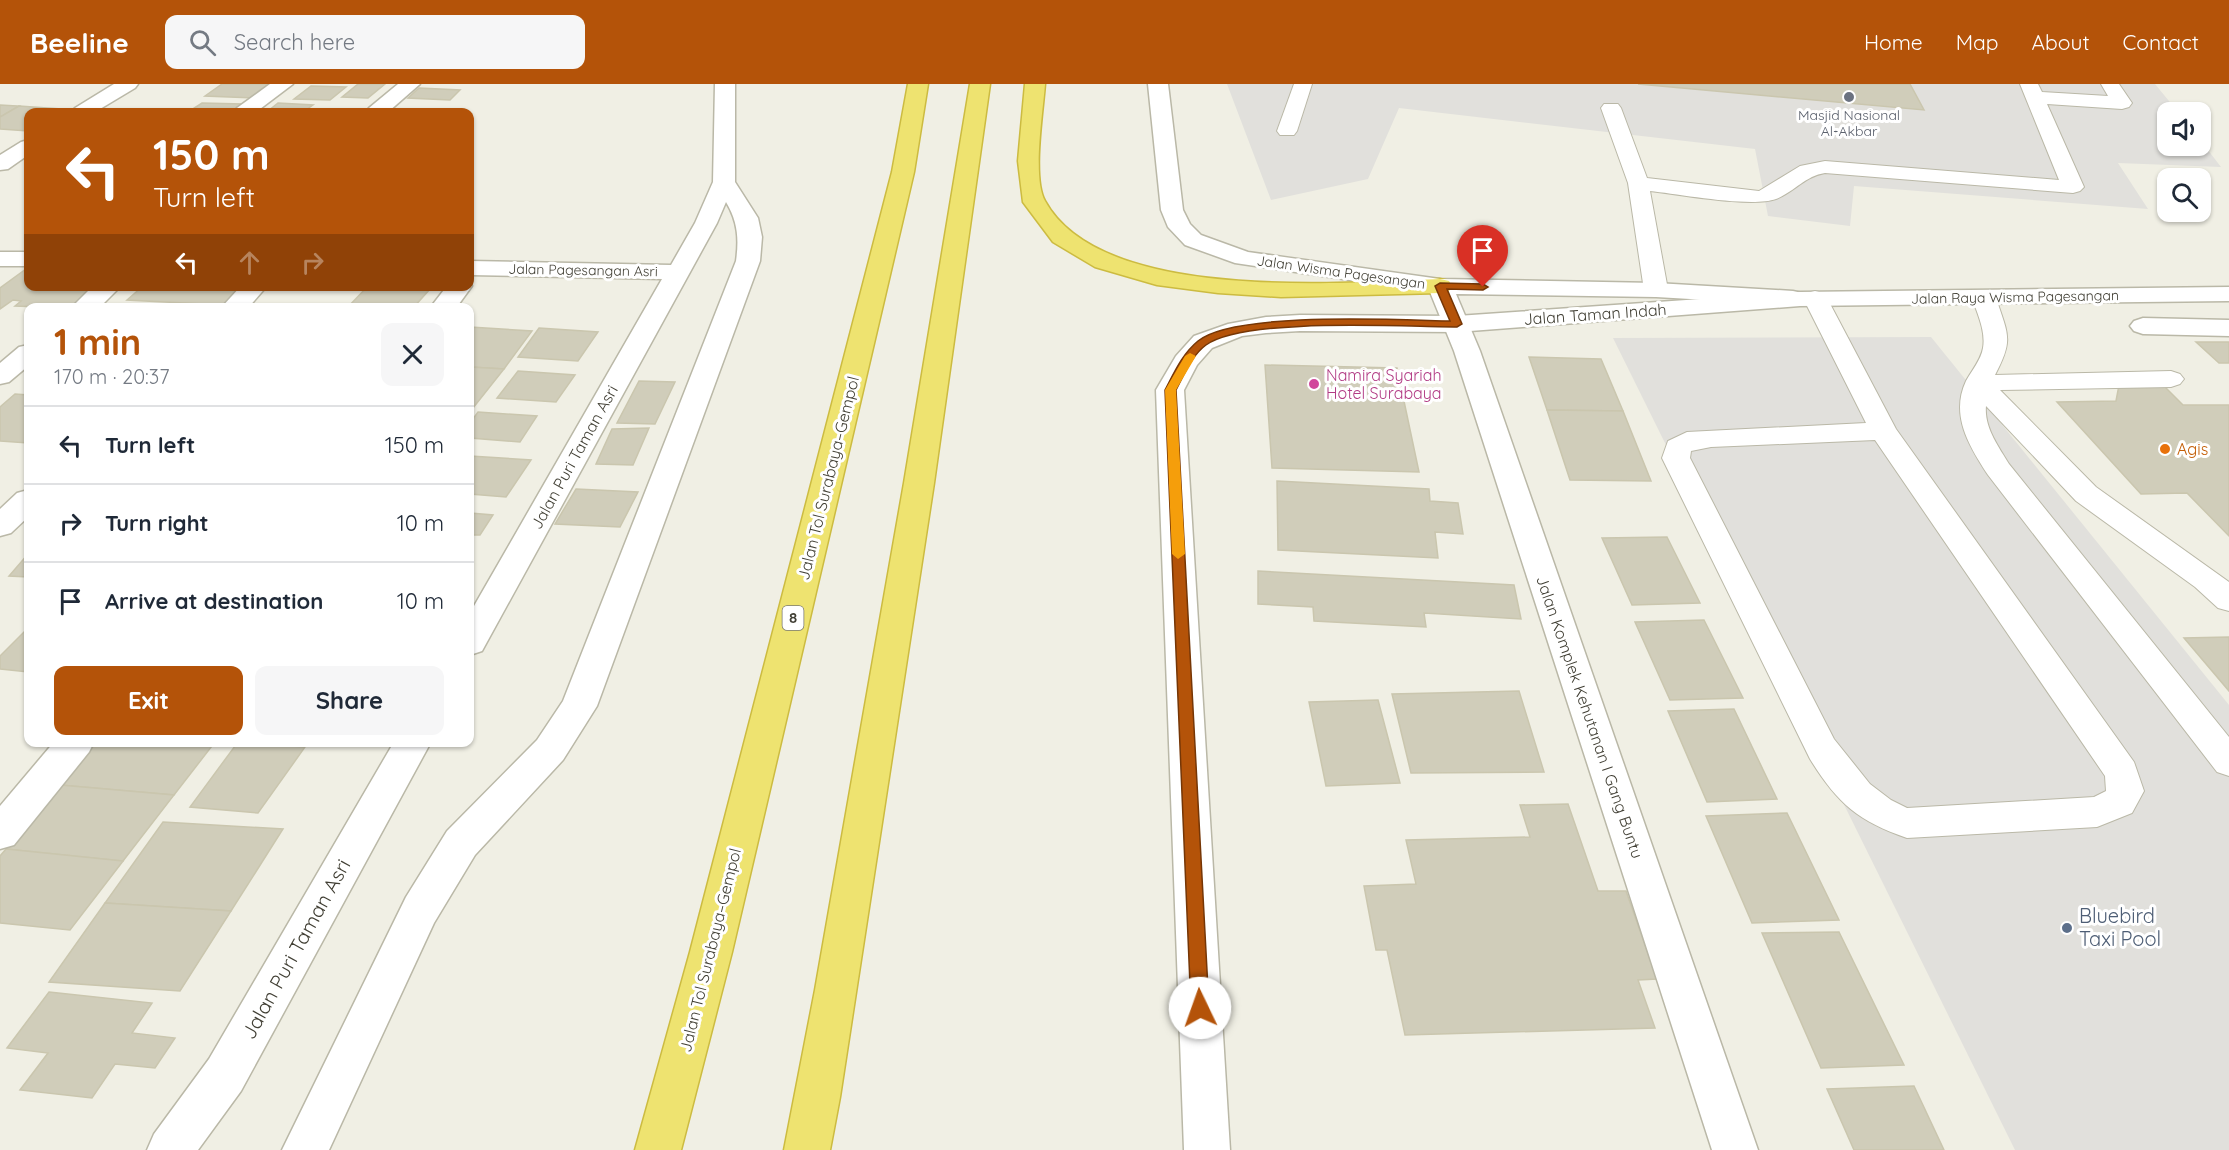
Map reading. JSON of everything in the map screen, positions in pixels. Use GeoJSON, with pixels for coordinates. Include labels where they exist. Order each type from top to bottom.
{"type":"FeatureCollection","features":[{"type":"Feature","properties":{"kind":"highway","name":"Jalan Tol Surabaya–Gempol"},"geometry":{"type":"LineString","coordinates":[[658,1150],[714,940],[903,172],[918,84]]}},
{"type":"Feature","properties":{"kind":"highway"},"geometry":{"type":"LineString","coordinates":[[807,1150],[821,1079],[957,243],[980,84]]}},
{"type":"Feature","properties":{"kind":"highway"},"geometry":{"type":"LineString","coordinates":[[1035,84],[1029,180],[1033,199],[1044,221],[1061,237],[1085,252],[1125,271],[1178,282],[1304,290],[1440,286]]}},
{"type":"Feature","properties":{"kind":"highway"},"geometry":{"type":"LineString","coordinates":[[821,1079],[823,1150]]}},
{"type":"Feature","properties":{"kind":"street"},"geometry":{"type":"LineString","coordinates":[[89,108],[128,84]]}},
{"type":"Feature","properties":{"kind":"street"},"geometry":{"type":"LineString","coordinates":[[250,108],[283,84]]}},
{"type":"Feature","properties":{"kind":"street"},"geometry":{"type":"LineString","coordinates":[[381,108],[410,84]]}},
{"type":"Feature","properties":{"kind":"street","name":"Jalan Pagesangan Asri"},"geometry":{"type":"LineString","coordinates":[[474,275],[678,272],[706,223],[724,182],[725,84]]}},
{"type":"Feature","properties":{"kind":"street","name":"Jalan Wisma Pagesangan"},"geometry":{"type":"LineString","coordinates":[[1158,84],[1172,210],[1180,227],[1193,240],[1243,258],[1440,286],[1656,290],[1807,299]]}},
{"type":"Feature","properties":{"kind":"street"},"geometry":{"type":"LineString","coordinates":[[0,164],[24,149]]}},
{"type":"Feature","properties":{"kind":"street"},"geometry":{"type":"LineString","coordinates":[[305,1150],[420,910],[460,843],[550,750],[579,706],[748,261],[752,240],[748,222],[724,182]]}},
{"type":"Feature","properties":{"kind":"street"},"geometry":{"type":"LineString","coordinates":[[0,259],[24,260]]}},
{"type":"Feature","properties":{"kind":"street","name":"Jalan Puri Taman Asri"},"geometry":{"type":"LineString","coordinates":[[474,635],[678,272]]}},
{"type":"Feature","properties":{"kind":"street","name":"Jalan Komplek Kehutanan I Gang Buntu"},"geometry":{"type":"LineString","coordinates":[[1440,286],[1457,324],[1735,1150]]}},
{"type":"Feature","properties":{"kind":"street"},"geometry":{"type":"LineString","coordinates":[[89,303],[103,291]]}},
{"type":"Feature","properties":{"kind":"street"},"geometry":{"type":"LineString","coordinates":[[238,303],[250,291]]}},
{"type":"Feature","properties":{"kind":"street"},"geometry":{"type":"LineString","coordinates":[[446,303],[456,291]]}},
{"type":"Feature","properties":{"kind":"street","name":"Jalan Raya Wisma Pagesangan"},"geometry":{"type":"LineString","coordinates":[[1807,299],[2229,294]]}},
{"type":"Feature","properties":{"kind":"street","name":"Jalan Taman Indah"},"geometry":{"type":"LineString","coordinates":[[1207,1150],[1170,390],[1185,362],[1203,342],[1237,330],[1300,323],[1457,324],[1807,299]]}},
{"type":"Feature","properties":{"kind":"street"},"geometry":{"type":"LineString","coordinates":[[2143,326],[2229,328]]}},
{"type":"Feature","properties":{"kind":"street"},"geometry":{"type":"LineString","coordinates":[[0,376],[24,356]]}},
{"type":"Feature","properties":{"kind":"street"},"geometry":{"type":"LineString","coordinates":[[0,526],[24,504]]}},
{"type":"Feature","properties":{"kind":"street"},"geometry":{"type":"LineString","coordinates":[[0,832],[72,747]]}},
{"type":"Feature","properties":{"kind":"street","name":"Jalan Puri Taman Asri"},"geometry":{"type":"LineString","coordinates":[[170,1150],[225,1075],[409,747]]}},
{"type":"Feature","properties":{"kind":"lane"},"geometry":{"type":"LineString","coordinates":[[1287,131],[1303,84]]}},
{"type":"Feature","properties":{"kind":"lane"},"geometry":{"type":"LineString","coordinates":[[2031,91],[2122,103],[2110,84]]}},
{"type":"Feature","properties":{"kind":"lane"},"geometry":{"type":"LineString","coordinates":[[1638,183],[1759,197],[1770,194],[1807,170],[1825,167],[2073,187],[2031,91]]}},
{"type":"Feature","properties":{"kind":"lane"},"geometry":{"type":"LineString","coordinates":[[1611,108],[1638,183],[1656,290]]}},
{"type":"Feature","properties":{"kind":"lane"},"geometry":{"type":"LineString","coordinates":[[1984,298],[1996,343],[1991,359],[1978,383],[1970,412],[1976,431],[1998,469],[2229,762]]}},
{"type":"Feature","properties":{"kind":"lane"},"geometry":{"type":"LineString","coordinates":[[1807,299],[1883,431],[2122,772],[2126,791],[2119,802],[2097,812],[1907,823],[1886,816],[1868,806],[1845,785],[1822,749],[1676,458],[1678,447],[1687,441],[1711,438],[1883,431]]}},
{"type":"Feature","properties":{"kind":"lane"},"geometry":{"type":"LineString","coordinates":[[1978,383],[2171,379]]}},
{"type":"Feature","properties":{"kind":"lane"},"geometry":{"type":"LineString","coordinates":[[1978,383],[2086,494],[2206,579],[2229,600]]}},
{"type":"Feature","properties":{"kind":"shaded area"},"geometry":{"type":"Polygon","coordinates":[[[1227,84],[1638,84],[1923,109],[1910,84],[2155,84],[2170,102],[2157,102],[2157,156],[2211,156],[2211,154],[2221,167],[2118,163],[2148,209],[1854,186],[1850,226],[1768,216],[1755,149],[1399,108],[1368,179],[1271,200],[1227,84]]]}},
{"type":"Feature","properties":{"kind":"shaded area","name":"Bluebird Taxi Pool"},"geometry":{"type":"Polygon","coordinates":[[[1931,337],[2229,705],[2229,1150],[2015,1150],[1613,338],[1931,337]]]}},
{"type":"Feature","properties":{"kind":"building"},"geometry":{"type":"Polygon","coordinates":[[[222,84],[275,84],[255,98],[205,96],[222,84]]]}},
{"type":"Feature","properties":{"kind":"building"},"geometry":{"type":"Polygon","coordinates":[[[358,84],[385,84],[368,98],[342,97],[358,84]]]}},
{"type":"Feature","properties":{"kind":"building","name":"Masjid Nasional Al-Akbar"},"geometry":{"type":"Polygon","coordinates":[[[1638,84],[1910,84],[1924,110],[1638,84]]]}},
{"type":"Feature","properties":{"kind":"building"},"geometry":{"type":"Polygon","coordinates":[[[311,86],[346,87],[330,100],[294,99],[311,86]]]}},
{"type":"Feature","properties":{"kind":"building"},"geometry":{"type":"Polygon","coordinates":[[[419,88],[460,90],[450,100],[408,98],[419,88]]]}},
{"type":"Feature","properties":{"kind":"building"},"geometry":{"type":"Polygon","coordinates":[[[202,103],[242,104],[236,108],[194,108],[202,103]]]}},
{"type":"Feature","properties":{"kind":"building"},"geometry":{"type":"Polygon","coordinates":[[[278,103],[313,105],[309,108],[272,108],[278,103]]]}},
{"type":"Feature","properties":{"kind":"building"},"geometry":{"type":"Polygon","coordinates":[[[0,105],[19,106],[0,117],[0,105]]]}},
{"type":"Feature","properties":{"kind":"building"},"geometry":{"type":"Polygon","coordinates":[[[19,106],[48,108],[24,108],[24,131],[0,129],[0,117],[19,106]]]}},
{"type":"Feature","properties":{"kind":"building"},"geometry":{"type":"Polygon","coordinates":[[[24,270],[24,291],[92,291],[77,303],[24,303],[24,306],[15,306],[21,301],[13,300],[0,309],[0,288],[24,270]]]}},
{"type":"Feature","properties":{"kind":"building"},"geometry":{"type":"Polygon","coordinates":[[[137,291],[238,291],[225,303],[127,300],[137,291]]]}},
{"type":"Feature","properties":{"kind":"building"},"geometry":{"type":"Polygon","coordinates":[[[363,291],[428,291],[417,303],[352,303],[363,291]]]}},
{"type":"Feature","properties":{"kind":"building"},"geometry":{"type":"Polygon","coordinates":[[[474,327],[532,331],[504,369],[474,367],[474,327]]]}},
{"type":"Feature","properties":{"kind":"building"},"geometry":{"type":"Polygon","coordinates":[[[539,328],[598,332],[578,361],[518,357],[539,328]]]}},
{"type":"Feature","properties":{"kind":"building"},"geometry":{"type":"Polygon","coordinates":[[[2196,342],[2229,342],[2229,363],[2219,363],[2196,342]]]}},
{"type":"Feature","properties":{"kind":"building"},"geometry":{"type":"Polygon","coordinates":[[[1529,357],[1601,359],[1623,411],[1547,410],[1529,357]]]}},
{"type":"Feature","properties":{"kind":"building"},"geometry":{"type":"Polygon","coordinates":[[[1265,365],[1397,368],[1419,472],[1272,468],[1265,365]]]}},
{"type":"Feature","properties":{"kind":"building"},"geometry":{"type":"Polygon","coordinates":[[[474,367],[504,369],[474,407],[474,367]]]}},
{"type":"Feature","properties":{"kind":"building"},"geometry":{"type":"Polygon","coordinates":[[[518,371],[575,375],[556,402],[497,398],[518,371]]]}},
{"type":"Feature","properties":{"kind":"building","name":"Agis"},"geometry":{"type":"Polygon","coordinates":[[[2157,379],[2183,405],[2229,405],[2229,536],[2187,493],[2141,494],[2057,402],[2116,401],[2120,380],[2157,379]]]}},
{"type":"Feature","properties":{"kind":"building"},"geometry":{"type":"Polygon","coordinates":[[[639,381],[675,382],[655,424],[617,423],[639,381]]]}},
{"type":"Feature","properties":{"kind":"building"},"geometry":{"type":"Polygon","coordinates":[[[15,394],[24,395],[24,443],[0,441],[0,407],[15,394]]]}},
{"type":"Feature","properties":{"kind":"building"},"geometry":{"type":"Polygon","coordinates":[[[1547,410],[1623,411],[1651,481],[1570,480],[1547,410]]]}},
{"type":"Feature","properties":{"kind":"building"},"geometry":{"type":"Polygon","coordinates":[[[478,412],[537,416],[520,442],[474,438],[474,418],[478,412]]]}},
{"type":"Feature","properties":{"kind":"building"},"geometry":{"type":"Polygon","coordinates":[[[649,428],[633,465],[596,464],[612,429],[649,428]]]}},
{"type":"Feature","properties":{"kind":"building"},"geometry":{"type":"Polygon","coordinates":[[[474,456],[531,460],[506,497],[474,494],[474,456]]]}},
{"type":"Feature","properties":{"kind":"building"},"geometry":{"type":"Polygon","coordinates":[[[1277,481],[1429,489],[1430,501],[1458,503],[1463,534],[1435,532],[1438,558],[1278,550],[1277,481]]]}},
{"type":"Feature","properties":{"kind":"building"},"geometry":{"type":"Polygon","coordinates":[[[576,489],[638,492],[620,527],[555,524],[576,489]]]}},
{"type":"Feature","properties":{"kind":"building"},"geometry":{"type":"Polygon","coordinates":[[[474,513],[493,515],[480,535],[474,535],[474,513]]]}},
{"type":"Feature","properties":{"kind":"building"},"geometry":{"type":"Polygon","coordinates":[[[1667,537],[1700,603],[1632,605],[1602,538],[1667,537]]]}},
{"type":"Feature","properties":{"kind":"building"},"geometry":{"type":"Polygon","coordinates":[[[24,559],[24,577],[9,576],[24,559]]]}},
{"type":"Feature","properties":{"kind":"building"},"geometry":{"type":"Polygon","coordinates":[[[1258,571],[1514,585],[1521,619],[1424,613],[1426,627],[1314,621],[1313,607],[1258,604],[1258,571]]]}},
{"type":"Feature","properties":{"kind":"building"},"geometry":{"type":"Polygon","coordinates":[[[1704,620],[1743,698],[1670,700],[1635,622],[1704,620]]]}},
{"type":"Feature","properties":{"kind":"building"},"geometry":{"type":"Polygon","coordinates":[[[24,632],[24,672],[0,669],[0,656],[24,632]]]}},
{"type":"Feature","properties":{"kind":"building"},"geometry":{"type":"Polygon","coordinates":[[[2229,637],[2229,691],[2184,638],[2229,637]]]}},
{"type":"Feature","properties":{"kind":"building"},"geometry":{"type":"Polygon","coordinates":[[[1519,691],[1544,772],[1411,773],[1392,694],[1519,691]]]}},
{"type":"Feature","properties":{"kind":"building"},"geometry":{"type":"Polygon","coordinates":[[[1378,700],[1400,783],[1326,786],[1309,702],[1378,700]]]}},
{"type":"Feature","properties":{"kind":"building"},"geometry":{"type":"Polygon","coordinates":[[[1734,709],[1777,799],[1707,802],[1668,711],[1734,709]]]}},
{"type":"Feature","properties":{"kind":"building"},"geometry":{"type":"Polygon","coordinates":[[[93,747],[211,747],[174,795],[60,785],[93,747]]]}},
{"type":"Feature","properties":{"kind":"building"},"geometry":{"type":"Polygon","coordinates":[[[234,747],[305,747],[258,813],[190,807],[234,747]]]}},
{"type":"Feature","properties":{"kind":"building"},"geometry":{"type":"Polygon","coordinates":[[[60,785],[174,795],[123,861],[6,849],[60,785]]]}},
{"type":"Feature","properties":{"kind":"building"},"geometry":{"type":"Polygon","coordinates":[[[1568,804],[1598,891],[1626,891],[1657,979],[1638,980],[1655,1028],[1405,1035],[1387,950],[1376,950],[1364,886],[1416,884],[1406,840],[1530,837],[1520,805],[1568,804]]]}},
{"type":"Feature","properties":{"kind":"building"},"geometry":{"type":"Polygon","coordinates":[[[1787,813],[1839,920],[1752,923],[1706,816],[1787,813]]]}},
{"type":"Feature","properties":{"kind":"building"},"geometry":{"type":"Polygon","coordinates":[[[163,822],[283,829],[231,911],[105,903],[163,822]]]}},
{"type":"Feature","properties":{"kind":"building"},"geometry":{"type":"Polygon","coordinates":[[[6,849],[123,861],[70,930],[0,923],[0,856],[6,849]]]}},
{"type":"Feature","properties":{"kind":"building"},"geometry":{"type":"Polygon","coordinates":[[[105,903],[231,911],[180,991],[49,982],[105,903]]]}},
{"type":"Feature","properties":{"kind":"building"},"geometry":{"type":"Polygon","coordinates":[[[1839,932],[1904,1065],[1821,1068],[1762,933],[1839,932]]]}},
{"type":"Feature","properties":{"kind":"building"},"geometry":{"type":"Polygon","coordinates":[[[49,992],[152,1003],[132,1033],[175,1038],[155,1068],[115,1064],[92,1098],[20,1090],[48,1053],[7,1048],[49,992]]]}},
{"type":"Feature","properties":{"kind":"building"},"geometry":{"type":"Polygon","coordinates":[[[1914,1086],[1944,1150],[1854,1150],[1827,1089],[1914,1086]]]}},
{"type":"Feature","properties":{"kind":"slow traffic"},"geometry":{"type":"LineString","coordinates":[[1178,554],[1170,390],[1190,356]]}},
{"type":"Feature","properties":{"kind":"place","name":"Masjid Nasional Al-Akbar"},"geometry":{"type":"Point","coordinates":[1849,97]}},
{"type":"Feature","properties":{"kind":"place","name":"Namira Syariah Hotel Surabaya"},"geometry":{"type":"Point","coordinates":[1314,384]}},
{"type":"Feature","properties":{"kind":"place","name":"Agis"},"geometry":{"type":"Point","coordinates":[2165,449]}},
{"type":"Feature","properties":{"kind":"place","name":"Bluebird Taxi Pool"},"geometry":{"type":"Point","coordinates":[2067,928]}},
{"type":"Feature","properties":{"kind":"route"},"geometry":{"type":"LineString","coordinates":[[1200,1008],[1170,390],[1185,362],[1203,342],[1237,330],[1300,323],[1457,324],[1440,286],[1483,287]]}}]}
